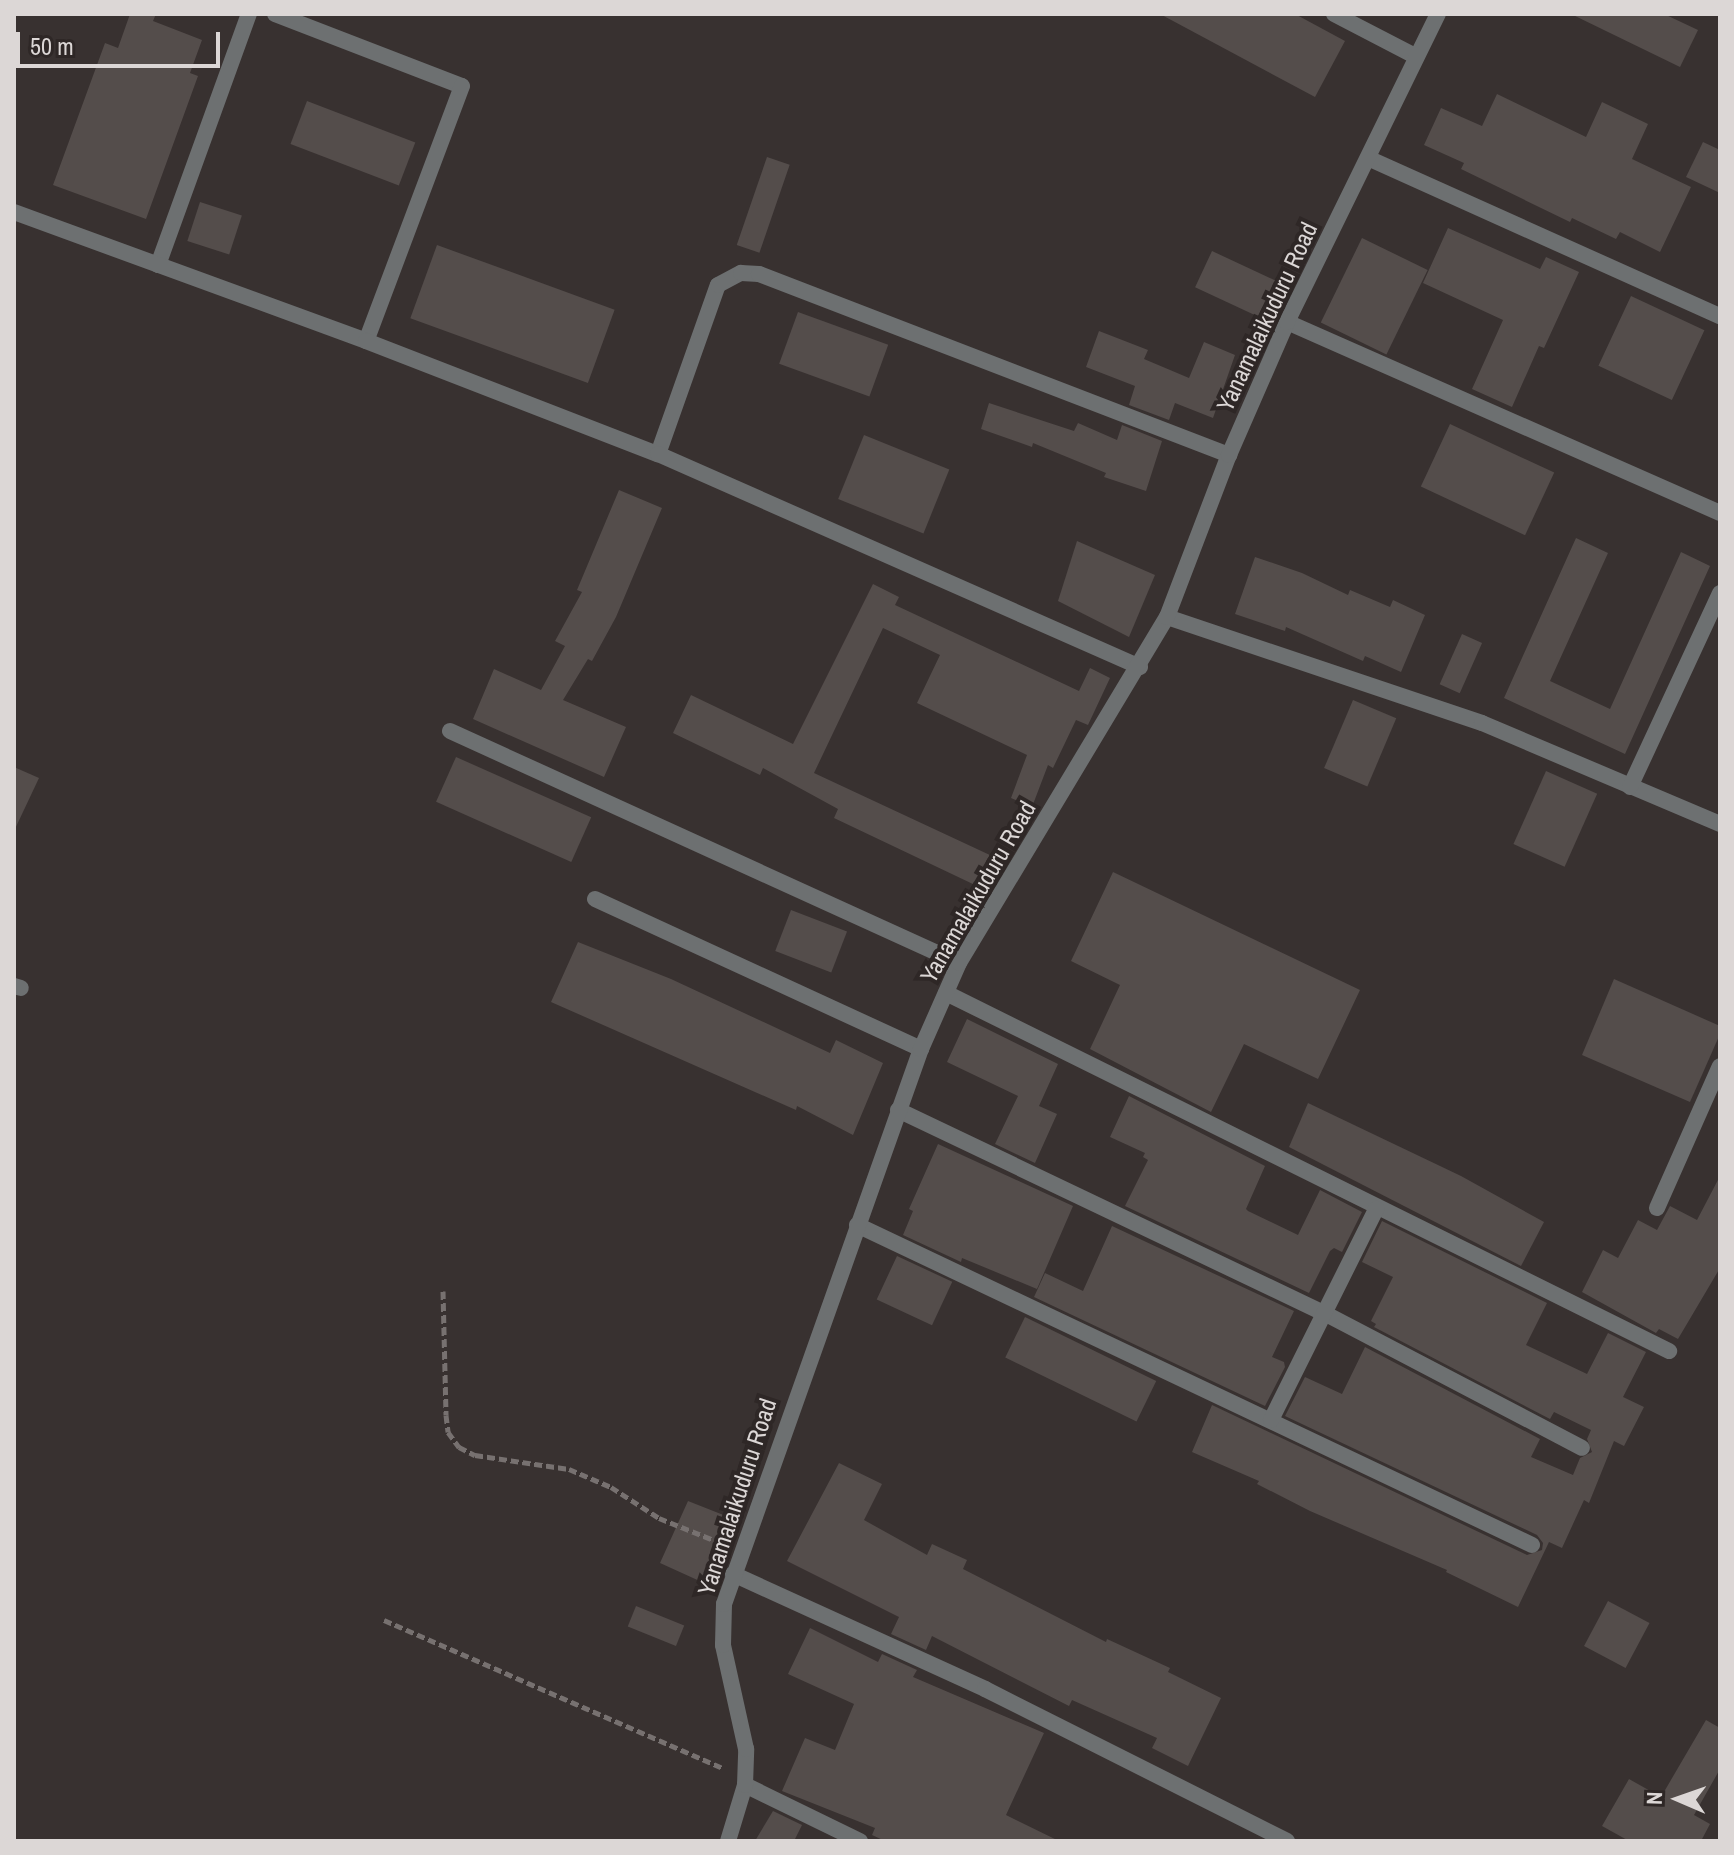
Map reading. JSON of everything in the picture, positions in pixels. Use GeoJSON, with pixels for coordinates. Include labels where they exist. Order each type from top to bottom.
{"type":"FeatureCollection","features":[{"type":"Feature","properties":{"kind":"street"},"geometry":{"type":"LineString","coordinates":[[158,265],[249,14]]}},
{"type":"Feature","properties":{"kind":"street"},"geometry":{"type":"LineString","coordinates":[[275,14],[462,86],[366,341]]}},
{"type":"Feature","properties":{"kind":"street"},"geometry":{"type":"LineString","coordinates":[[1334,14],[1415,56]]}},
{"type":"Feature","properties":{"kind":"street","name":"Yanamalaikuduru Road"},"geometry":{"type":"LineString","coordinates":[[728,1841],[745,1785],[746,1749],[723,1645],[724,1604],[921,1049],[959,963],[1140,667],[1167,617],[1229,455],[1287,322],[1370,159],[1415,56],[1438,14]]}},
{"type":"Feature","properties":{"kind":"street"},"geometry":{"type":"LineString","coordinates":[[1370,159],[1720,316]]}},
{"type":"Feature","properties":{"kind":"street"},"geometry":{"type":"LineString","coordinates":[[14,212],[366,341],[658,454],[1140,667]]}},
{"type":"Feature","properties":{"kind":"street"},"geometry":{"type":"LineString","coordinates":[[658,454],[718,285],[741,273],[759,274],[1229,455]]}},
{"type":"Feature","properties":{"kind":"street"},"geometry":{"type":"LineString","coordinates":[[1287,322],[1720,513]]}},
{"type":"Feature","properties":{"kind":"street"},"geometry":{"type":"LineString","coordinates":[[1630,787],[1720,593]]}},
{"type":"Feature","properties":{"kind":"street"},"geometry":{"type":"LineString","coordinates":[[1167,617],[1482,723],[1720,824]]}},
{"type":"Feature","properties":{"kind":"street"},"geometry":{"type":"LineString","coordinates":[[450,731],[959,963]]}},
{"type":"Feature","properties":{"kind":"street"},"geometry":{"type":"LineString","coordinates":[[595,899],[921,1049]]}},
{"type":"Feature","properties":{"kind":"street"},"geometry":{"type":"LineString","coordinates":[[946,993],[1376,1209],[1669,1351]]}},
{"type":"Feature","properties":{"kind":"street"},"geometry":{"type":"LineString","coordinates":[[1657,1208],[1720,1066]]}},
{"type":"Feature","properties":{"kind":"street"},"geometry":{"type":"LineString","coordinates":[[898,1110],[1324,1313],[1582,1448]]}},
{"type":"Feature","properties":{"kind":"street"},"geometry":{"type":"LineString","coordinates":[[1271,1420],[1376,1209]]}},
{"type":"Feature","properties":{"kind":"street"},"geometry":{"type":"LineString","coordinates":[[857,1225],[1532,1545]]}},
{"type":"Feature","properties":{"kind":"street"},"geometry":{"type":"LineString","coordinates":[[733,1574],[985,1689],[1287,1841]]}},
{"type":"Feature","properties":{"kind":"street"},"geometry":{"type":"LineString","coordinates":[[745,1785],[860,1841]]}},
{"type":"Feature","properties":{"kind":"path"},"geometry":{"type":"LineString","coordinates":[[443,1291],[446,1415],[448,1432],[459,1447],[475,1455],[569,1469],[611,1487],[659,1518],[741,1551]]}},
{"type":"Feature","properties":{"kind":"path"},"geometry":{"type":"LineString","coordinates":[[384,1620],[722,1768]]}},
{"type":"Feature","properties":{"kind":"building"},"geometry":{"type":"Polygon","coordinates":[[[130,14],[156,14],[153,21],[202,40],[190,73],[198,76],[146,219],[53,185],[105,43],[118,48],[130,14]]]}},
{"type":"Feature","properties":{"kind":"building"},"geometry":{"type":"Polygon","coordinates":[[[1160,14],[1295,14],[1345,41],[1315,97],[1160,14]]]}},
{"type":"Feature","properties":{"kind":"building"},"geometry":{"type":"Polygon","coordinates":[[[1571,14],[1664,14],[1698,30],[1680,67],[1571,14]]]}},
{"type":"Feature","properties":{"kind":"building"},"geometry":{"type":"Polygon","coordinates":[[[1497,94],[1586,137],[1602,102],[1648,124],[1632,159],[1691,187],[1660,252],[1620,232],[1616,239],[1572,218],[1570,222],[1461,169],[1464,163],[1424,145],[1441,108],[1482,126],[1497,94]]]}},
{"type":"Feature","properties":{"kind":"building"},"geometry":{"type":"Polygon","coordinates":[[[307,101],[415,143],[399,186],[291,144],[307,101]]]}},
{"type":"Feature","properties":{"kind":"building"},"geometry":{"type":"Polygon","coordinates":[[[1703,142],[1720,150],[1720,193],[1686,177],[1703,142]]]}},
{"type":"Feature","properties":{"kind":"building"},"geometry":{"type":"Polygon","coordinates":[[[767,157],[790,165],[759,253],[737,245],[767,157]]]}},
{"type":"Feature","properties":{"kind":"building"},"geometry":{"type":"Polygon","coordinates":[[[200,202],[242,216],[229,255],[187,241],[200,202]]]}},
{"type":"Feature","properties":{"kind":"building"},"geometry":{"type":"Polygon","coordinates":[[[1448,228],[1540,269],[1546,257],[1579,272],[1544,348],[1539,346],[1512,407],[1472,389],[1503,320],[1423,283],[1448,228]]]}},
{"type":"Feature","properties":{"kind":"building"},"geometry":{"type":"Polygon","coordinates":[[[1362,238],[1428,270],[1386,354],[1321,322],[1362,238]]]}},
{"type":"Feature","properties":{"kind":"building"},"geometry":{"type":"Polygon","coordinates":[[[437,245],[615,310],[588,383],[410,318],[437,245]]]}},
{"type":"Feature","properties":{"kind":"building"},"geometry":{"type":"Polygon","coordinates":[[[1212,251],[1282,284],[1265,320],[1195,287],[1212,251]]]}},
{"type":"Feature","properties":{"kind":"building"},"geometry":{"type":"Polygon","coordinates":[[[1631,296],[1704,330],[1672,400],[1598,366],[1631,296]]]}},
{"type":"Feature","properties":{"kind":"building"},"geometry":{"type":"Polygon","coordinates":[[[798,312],[888,345],[869,397],[779,364],[798,312]]]}},
{"type":"Feature","properties":{"kind":"building"},"geometry":{"type":"Polygon","coordinates":[[[1099,331],[1148,350],[1144,359],[1189,378],[1204,342],[1235,355],[1213,418],[1175,403],[1169,420],[1129,405],[1135,386],[1086,367],[1099,331]]]}},
{"type":"Feature","properties":{"kind":"building"},"geometry":{"type":"Polygon","coordinates":[[[989,403],[1074,431],[1078,423],[1117,440],[1122,425],[1162,441],[1146,491],[1104,477],[1106,473],[1033,443],[1032,447],[981,429],[989,403]]]}},
{"type":"Feature","properties":{"kind":"building"},"geometry":{"type":"Polygon","coordinates":[[[1450,424],[1554,473],[1525,535],[1421,487],[1450,424]]]}},
{"type":"Feature","properties":{"kind":"building"},"geometry":{"type":"Polygon","coordinates":[[[864,435],[949,469],[923,533],[838,499],[864,435]]]}},
{"type":"Feature","properties":{"kind":"building"},"geometry":{"type":"Polygon","coordinates":[[[619,490],[662,508],[616,617],[592,661],[588,659],[563,700],[626,727],[604,777],[473,719],[494,669],[541,690],[565,646],[555,641],[582,592],[577,590],[619,490]]]}},
{"type":"Feature","properties":{"kind":"building"},"geometry":{"type":"Polygon","coordinates":[[[1576,538],[1608,553],[1550,681],[1610,709],[1681,552],[1710,566],[1625,754],[1504,698],[1576,538]]]}},
{"type":"Feature","properties":{"kind":"building"},"geometry":{"type":"Polygon","coordinates":[[[1077,541],[1155,575],[1129,637],[1058,601],[1077,541]]]}},
{"type":"Feature","properties":{"kind":"building"},"geometry":{"type":"Polygon","coordinates":[[[1255,557],[1302,573],[1348,595],[1350,590],[1390,607],[1393,600],[1425,615],[1401,672],[1365,656],[1363,661],[1286,627],[1285,631],[1235,614],[1255,557]]]}},
{"type":"Feature","properties":{"kind":"building"},"geometry":{"type":"Polygon","coordinates":[[[873,584],[899,597],[895,605],[1079,691],[1090,668],[1110,678],[1088,725],[1076,720],[1053,768],[1048,765],[1032,807],[1011,798],[1027,755],[917,703],[940,655],[883,628],[814,773],[992,856],[975,885],[834,818],[838,809],[763,768],[760,775],[673,733],[691,695],[793,744],[873,584]]]}},
{"type":"Feature","properties":{"kind":"building"},"geometry":{"type":"Polygon","coordinates":[[[1462,634],[1482,643],[1460,693],[1440,684],[1462,634]]]}},
{"type":"Feature","properties":{"kind":"building"},"geometry":{"type":"Polygon","coordinates":[[[1353,700],[1396,718],[1367,786],[1324,768],[1353,700]]]}},
{"type":"Feature","properties":{"kind":"building"},"geometry":{"type":"Polygon","coordinates":[[[456,757],[591,817],[571,862],[436,802],[456,757]]]}},
{"type":"Feature","properties":{"kind":"building"},"geometry":{"type":"Polygon","coordinates":[[[14,767],[39,778],[14,831],[14,767]]]}},
{"type":"Feature","properties":{"kind":"building"},"geometry":{"type":"Polygon","coordinates":[[[1546,771],[1597,794],[1565,867],[1513,844],[1546,771]]]}},
{"type":"Feature","properties":{"kind":"building"},"geometry":{"type":"Polygon","coordinates":[[[1113,872],[1360,990],[1318,1079],[1244,1044],[1211,1112],[1090,1049],[1120,985],[1071,961],[1113,872]]]}},
{"type":"Feature","properties":{"kind":"building"},"geometry":{"type":"Polygon","coordinates":[[[791,910],[847,932],[831,973],[775,951],[791,910]]]}},
{"type":"Feature","properties":{"kind":"building"},"geometry":{"type":"Polygon","coordinates":[[[578,942],[671,979],[830,1053],[836,1040],[883,1063],[853,1135],[797,1106],[796,1110],[551,1002],[578,942]]]}},
{"type":"Feature","properties":{"kind":"building"},"geometry":{"type":"Polygon","coordinates":[[[1614,979],[1720,1026],[1720,1034],[1690,1102],[1582,1055],[1614,979]]]}},
{"type":"Feature","properties":{"kind":"building"},"geometry":{"type":"Polygon","coordinates":[[[967,1019],[1058,1064],[1039,1106],[1057,1114],[1035,1163],[995,1144],[1018,1096],[947,1062],[967,1019]]]}},
{"type":"Feature","properties":{"kind":"building"},"geometry":{"type":"Polygon","coordinates":[[[1129,1096],[1265,1166],[1246,1209],[1248,1211],[1298,1235],[1320,1190],[1362,1212],[1342,1252],[1334,1248],[1330,1251],[1309,1293],[1125,1206],[1148,1160],[1143,1157],[1145,1153],[1110,1137],[1129,1096]]]}},
{"type":"Feature","properties":{"kind":"building"},"geometry":{"type":"Polygon","coordinates":[[[1308,1103],[1461,1176],[1544,1222],[1521,1266],[1289,1147],[1308,1103]]]}},
{"type":"Feature","properties":{"kind":"building"},"geometry":{"type":"Polygon","coordinates":[[[938,1144],[1073,1206],[1037,1289],[962,1258],[961,1262],[903,1235],[913,1211],[909,1209],[938,1144]]]}},
{"type":"Feature","properties":{"kind":"building"},"geometry":{"type":"Polygon","coordinates":[[[1720,1176],[1720,1268],[1678,1339],[1659,1329],[1656,1333],[1582,1292],[1603,1250],[1618,1258],[1638,1220],[1657,1230],[1670,1206],[1697,1220],[1720,1176]]]}},
{"type":"Feature","properties":{"kind":"building"},"geometry":{"type":"Polygon","coordinates":[[[1382,1221],[1547,1303],[1526,1345],[1587,1374],[1608,1333],[1646,1352],[1623,1397],[1644,1407],[1624,1446],[1614,1441],[1589,1503],[1584,1500],[1562,1548],[1549,1542],[1518,1607],[1447,1570],[1310,1511],[1257,1484],[1259,1481],[1192,1452],[1212,1405],[1527,1555],[1542,1550],[1543,1543],[1537,1535],[1285,1416],[1305,1377],[1342,1394],[1365,1347],[1540,1439],[1531,1457],[1573,1475],[1580,1458],[1592,1452],[1587,1439],[1591,1430],[1554,1412],[1550,1419],[1374,1327],[1376,1324],[1371,1321],[1393,1277],[1362,1262],[1382,1221]]]}},
{"type":"Feature","properties":{"kind":"building"},"geometry":{"type":"Polygon","coordinates":[[[1112,1226],[1294,1311],[1272,1357],[1284,1362],[1285,1367],[1265,1406],[1034,1297],[1045,1273],[1083,1291],[1112,1226]]]}},
{"type":"Feature","properties":{"kind":"building"},"geometry":{"type":"Polygon","coordinates":[[[897,1256],[952,1282],[932,1325],[877,1300],[897,1256]]]}},
{"type":"Feature","properties":{"kind":"building"},"geometry":{"type":"Polygon","coordinates":[[[1025,1317],[1156,1381],[1136,1421],[1005,1357],[1025,1317]]]}},
{"type":"Feature","properties":{"kind":"building"},"geometry":{"type":"Polygon","coordinates":[[[839,1463],[882,1484],[864,1520],[927,1555],[932,1544],[967,1560],[963,1569],[1106,1642],[1107,1639],[1170,1668],[1168,1672],[1221,1698],[1188,1766],[1152,1748],[1157,1738],[1072,1700],[1069,1706],[932,1636],[926,1650],[891,1634],[899,1617],[787,1561],[839,1463]]]}},
{"type":"Feature","properties":{"kind":"building"},"geometry":{"type":"Polygon","coordinates":[[[688,1501],[726,1516],[709,1556],[715,1559],[704,1583],[660,1563],[688,1501]]]}},
{"type":"Feature","properties":{"kind":"building"},"geometry":{"type":"Polygon","coordinates":[[[1608,1601],[1649,1623],[1626,1668],[1584,1646],[1608,1601]]]}},
{"type":"Feature","properties":{"kind":"building"},"geometry":{"type":"Polygon","coordinates":[[[636,1606],[684,1625],[676,1646],[628,1626],[636,1606]]]}},
{"type":"Feature","properties":{"kind":"building"},"geometry":{"type":"Polygon","coordinates":[[[810,1628],[878,1662],[882,1654],[917,1670],[913,1677],[1044,1733],[1006,1815],[1059,1841],[885,1841],[872,1835],[875,1828],[782,1791],[805,1738],[835,1750],[854,1704],[788,1674],[810,1628]]]}},
{"type":"Feature","properties":{"kind":"building"},"geometry":{"type":"Polygon","coordinates":[[[1706,1720],[1720,1728],[1720,1769],[1694,1815],[1710,1824],[1701,1841],[1629,1841],[1602,1826],[1629,1779],[1661,1797],[1706,1720]]]}},
{"type":"Feature","properties":{"kind":"building"},"geometry":{"type":"Polygon","coordinates":[[[773,1811],[802,1825],[794,1841],[755,1841],[773,1811]]]}}]}
